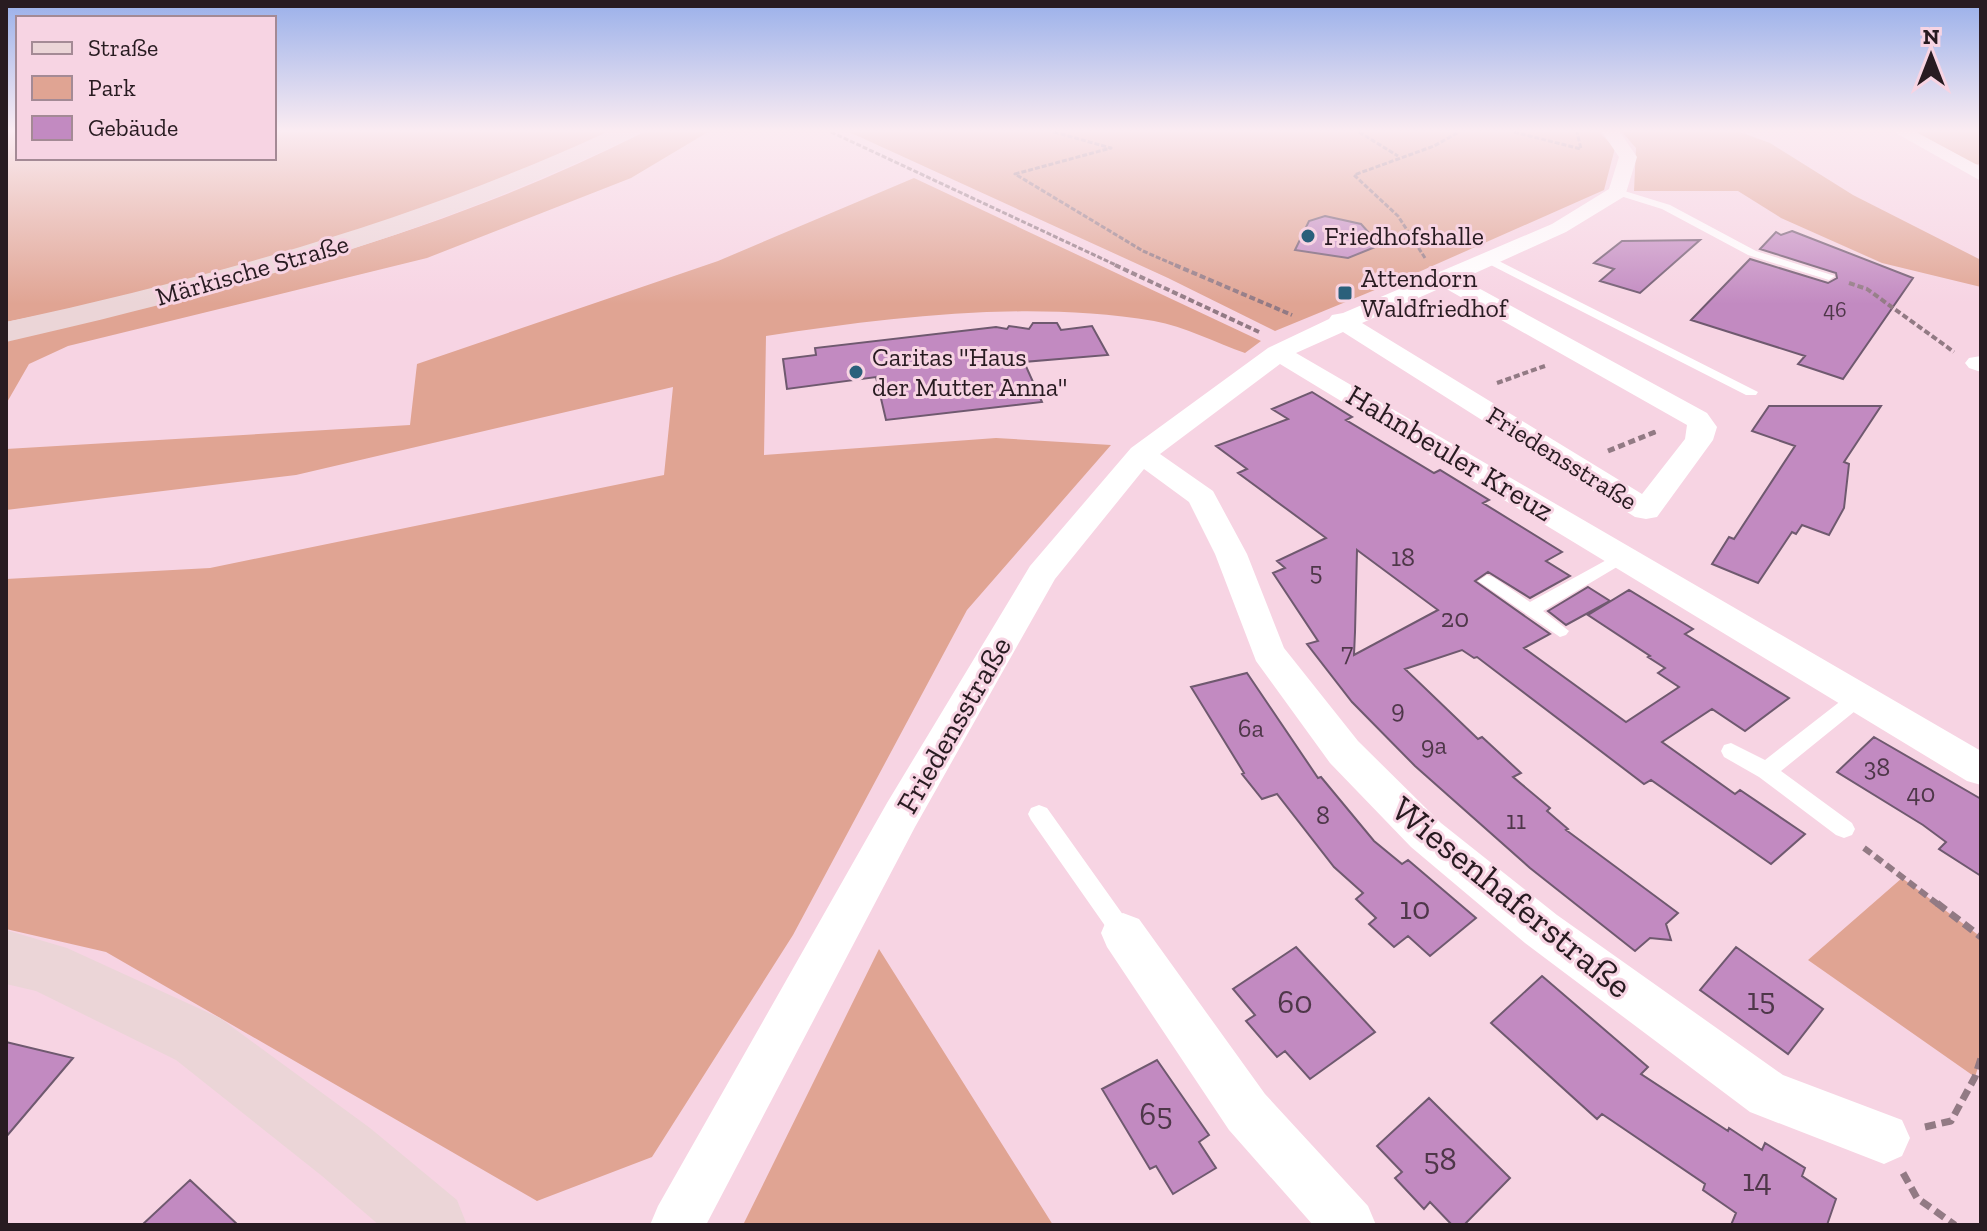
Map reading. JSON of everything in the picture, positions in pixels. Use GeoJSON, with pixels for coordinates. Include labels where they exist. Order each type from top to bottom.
{"type":"FeatureCollection","features":[{"type":"Feature","properties":{"kind":"main road","name":"Märkische Straße"},"geometry":{"type":"LineString","coordinates":[[6,332],[105,311],[271,267],[404,226],[495,189]]}},
{"type":"Feature","properties":{"kind":"main road"},"geometry":{"type":"LineString","coordinates":[[6,957],[46,967],[198,1039],[346,1152],[432,1225]]}},
{"type":"Feature","properties":{"kind":"street","name":"Friedensstraße"},"geometry":{"type":"LineString","coordinates":[[677,1225],[901,815],[1042,574],[1141,454],[1283,349],[1559,228],[1618,192]]}},
{"type":"Feature","properties":{"kind":"street"},"geometry":{"type":"LineString","coordinates":[[1443,278],[1693,417]]}},
{"type":"Feature","properties":{"kind":"street","name":"Friedensstraße"},"geometry":{"type":"LineString","coordinates":[[1331,326],[1462,396],[1646,510],[1699,440],[1703,427],[1693,417]]}},
{"type":"Feature","properties":{"kind":"street","name":"Hahnbeuler Kreuz"},"geometry":{"type":"LineString","coordinates":[[1283,349],[1317,373],[1621,557],[1981,770]]}},
{"type":"Feature","properties":{"kind":"street","name":"Wiesenhaferstraße"},"geometry":{"type":"LineString","coordinates":[[1141,454],[1202,497],[1231,554],[1268,652],[1344,752],[1426,835],[1541,929],[1768,1094],[1884,1138]]}},
{"type":"Feature","properties":{"kind":"street"},"geometry":{"type":"LineString","coordinates":[[1123,933],[1247,1112],[1349,1225]]}},
{"type":"Feature","properties":{"kind":"lane"},"geometry":{"type":"LineString","coordinates":[[1618,192],[1666,207],[1752,253],[1829,276]]}},
{"type":"Feature","properties":{"kind":"lane"},"geometry":{"type":"LineString","coordinates":[[1487,259],[1751,392]]}},
{"type":"Feature","properties":{"kind":"lane"},"geometry":{"type":"LineString","coordinates":[[1530,610],[1621,557]]}},
{"type":"Feature","properties":{"kind":"lane"},"geometry":{"type":"LineString","coordinates":[[1487,581],[1560,631]]}},
{"type":"Feature","properties":{"kind":"lane"},"geometry":{"type":"LineString","coordinates":[[1766,771],[1858,698]]}},
{"type":"Feature","properties":{"kind":"lane"},"geometry":{"type":"LineString","coordinates":[[1731,751],[1766,771],[1844,829]]}},
{"type":"Feature","properties":{"kind":"lane"},"geometry":{"type":"LineString","coordinates":[[1039,814],[1123,933]]}},
{"type":"Feature","properties":{"kind":"path"},"geometry":{"type":"LineString","coordinates":[[951,189],[1283,349]]}},
{"type":"Feature","properties":{"kind":"path"},"geometry":{"type":"LineString","coordinates":[[1041,189],[1143,251],[1301,319],[1331,326]]}},
{"type":"Feature","properties":{"kind":"path"},"geometry":{"type":"LineString","coordinates":[[1370,189],[1398,216],[1428,262],[1443,278]]}},
{"type":"Feature","properties":{"kind":"path"},"geometry":{"type":"LineString","coordinates":[[1829,276],[1867,289],[1972,361]]}},
{"type":"Feature","properties":{"kind":"path"},"geometry":{"type":"LineString","coordinates":[[1462,396],[1580,354]]}},
{"type":"Feature","properties":{"kind":"path"},"geometry":{"type":"LineString","coordinates":[[1573,465],[1693,417]]}},
{"type":"Feature","properties":{"kind":"path"},"geometry":{"type":"LineString","coordinates":[[1844,829],[1902,878],[1981,937]]}},
{"type":"Feature","properties":{"kind":"green space"},"geometry":{"type":"Polygon","coordinates":[[[6,189],[480,189],[397,223],[101,303],[6,322],[6,189]]]}},
{"type":"Feature","properties":{"kind":"green space"},"geometry":{"type":"Polygon","coordinates":[[[518,189],[602,189],[427,258],[68,346],[29,364],[6,404],[6,339],[75,324],[306,263],[518,189]]]}},
{"type":"Feature","properties":{"kind":"green space"},"geometry":{"type":"Polygon","coordinates":[[[887,189],[938,189],[1261,341],[1245,353],[1165,323],[1057,312],[911,317],[766,336],[764,455],[996,438],[1111,445],[967,610],[793,935],[652,1157],[537,1201],[106,952],[6,929],[6,579],[210,568],[664,475],[673,387],[296,475],[6,510],[6,449],[410,425],[417,364],[718,261],[887,189]]]}},
{"type":"Feature","properties":{"kind":"green space"},"geometry":{"type":"Polygon","coordinates":[[[975,189],[1604,189],[1421,271],[1275,331],[975,189]]]}},
{"type":"Feature","properties":{"kind":"green space"},"geometry":{"type":"Polygon","coordinates":[[[1844,189],[1981,260],[1981,287],[1882,263],[1781,218],[1738,191],[1634,191],[1844,189]]]}},
{"type":"Feature","properties":{"kind":"green space"},"geometry":{"type":"Polygon","coordinates":[[[1902,878],[1981,937],[1981,1058],[1975,1077],[1808,960],[1902,878]]]}},
{"type":"Feature","properties":{"kind":"green space"},"geometry":{"type":"Polygon","coordinates":[[[879,949],[1053,1225],[743,1225],[879,949]]]}},
{"type":"Feature","properties":{"kind":"building","name":"Friedhofshalle"},"geometry":{"type":"Polygon","coordinates":[[[1325,216],[1361,224],[1380,245],[1348,258],[1295,250],[1309,221],[1325,216]]]}},
{"type":"Feature","properties":{"kind":"building"},"geometry":{"type":"Polygon","coordinates":[[[1792,231],[1913,278],[1843,379],[1798,364],[1805,356],[1691,320],[1750,259],[1828,283],[1837,278],[1836,273],[1760,249],[1776,232],[1781,235],[1792,231]]]}},
{"type":"Feature","properties":{"kind":"building"},"geometry":{"type":"Polygon","coordinates":[[[1700,240],[1640,293],[1600,281],[1614,269],[1594,263],[1622,241],[1700,240]]]}},
{"type":"Feature","properties":{"kind":"building","name":"Caritas \"Haus der Mutter Anna\""},"geometry":{"type":"Polygon","coordinates":[[[1033,323],[1057,323],[1061,330],[1092,326],[1108,355],[1024,362],[1042,402],[886,420],[876,377],[787,389],[783,359],[816,355],[815,348],[996,327],[1029,329],[1033,323]]]}},
{"type":"Feature","properties":{"kind":"building"},"geometry":{"type":"Polygon","coordinates":[[[1312,392],[1352,417],[1346,420],[1434,473],[1440,470],[1489,500],[1483,503],[1562,552],[1546,561],[1570,576],[1530,598],[1488,572],[1475,581],[1550,634],[1524,648],[1626,722],[1679,687],[1658,673],[1665,668],[1650,656],[1588,615],[1629,590],[1693,629],[1685,634],[1789,698],[1745,731],[1712,709],[1662,742],[1735,794],[1740,790],[1805,834],[1771,864],[1651,780],[1644,784],[1477,657],[1462,650],[1405,669],[1478,739],[1482,737],[1521,773],[1513,777],[1550,808],[1547,811],[1566,830],[1678,913],[1666,924],[1671,940],[1650,938],[1635,951],[1530,868],[1415,766],[1352,702],[1307,644],[1318,641],[1273,573],[1285,568],[1277,561],[1326,538],[1238,473],[1247,469],[1216,446],[1288,419],[1272,409],[1312,392]],[[1357,550],[1354,655],[1438,610],[1357,550]]]}},
{"type":"Feature","properties":{"kind":"building"},"geometry":{"type":"Polygon","coordinates":[[[1769,406],[1881,406],[1844,462],[1849,464],[1844,508],[1829,535],[1802,525],[1796,534],[1792,532],[1758,583],[1712,564],[1729,537],[1734,539],[1795,446],[1752,431],[1769,406]]]}},
{"type":"Feature","properties":{"kind":"building"},"geometry":{"type":"Polygon","coordinates":[[[1588,587],[1610,601],[1566,625],[1548,611],[1588,587]]]}},
{"type":"Feature","properties":{"kind":"building"},"geometry":{"type":"Polygon","coordinates":[[[1247,673],[1318,778],[1321,777],[1374,841],[1402,864],[1408,860],[1476,918],[1430,956],[1408,936],[1394,947],[1369,924],[1376,918],[1356,899],[1363,893],[1334,867],[1277,794],[1262,799],[1242,774],[1191,687],[1247,673]]]}},
{"type":"Feature","properties":{"kind":"building"},"geometry":{"type":"Polygon","coordinates":[[[1874,737],[1981,799],[1981,876],[1939,849],[1946,842],[1923,825],[1837,772],[1874,737]]]}},
{"type":"Feature","properties":{"kind":"building"},"geometry":{"type":"Polygon","coordinates":[[[1296,947],[1375,1032],[1310,1079],[1285,1051],[1277,1057],[1246,1021],[1255,1015],[1233,989],[1296,947]]]}},
{"type":"Feature","properties":{"kind":"building"},"geometry":{"type":"Polygon","coordinates":[[[1736,947],[1823,1009],[1788,1054],[1700,990],[1736,947]]]}},
{"type":"Feature","properties":{"kind":"building"},"geometry":{"type":"Polygon","coordinates":[[[1542,976],[1648,1067],[1641,1074],[1728,1131],[1729,1128],[1762,1150],[1765,1143],[1805,1168],[1802,1176],[1836,1199],[1827,1225],[1731,1225],[1736,1213],[1703,1190],[1705,1184],[1602,1114],[1597,1119],[1491,1023],[1542,976]]]}},
{"type":"Feature","properties":{"kind":"building"},"geometry":{"type":"Polygon","coordinates":[[[6,1042],[73,1058],[6,1137],[6,1042]]]}},
{"type":"Feature","properties":{"kind":"building"},"geometry":{"type":"Polygon","coordinates":[[[1157,1060],[1209,1135],[1199,1142],[1216,1168],[1173,1194],[1156,1166],[1150,1169],[1102,1089],[1157,1060]]]}},
{"type":"Feature","properties":{"kind":"building"},"geometry":{"type":"Polygon","coordinates":[[[1429,1098],[1510,1178],[1464,1225],[1452,1225],[1430,1202],[1424,1209],[1395,1178],[1402,1172],[1377,1146],[1429,1098]]]}},
{"type":"Feature","properties":{"kind":"building"},"geometry":{"type":"Polygon","coordinates":[[[190,1180],[238,1225],[142,1225],[190,1180]]]}},
{"type":"Feature","properties":{"kind":"place","name":"Friedhofshalle"},"geometry":{"type":"Point","coordinates":[1308,236]}},
{"type":"Feature","properties":{"kind":"place","name":"Attendorn Waldfriedhof"},"geometry":{"type":"Point","coordinates":[1345,293]}},
{"type":"Feature","properties":{"kind":"place","name":"Caritas \"Haus der Mutter Anna\""},"geometry":{"type":"Point","coordinates":[856,372]}}]}
